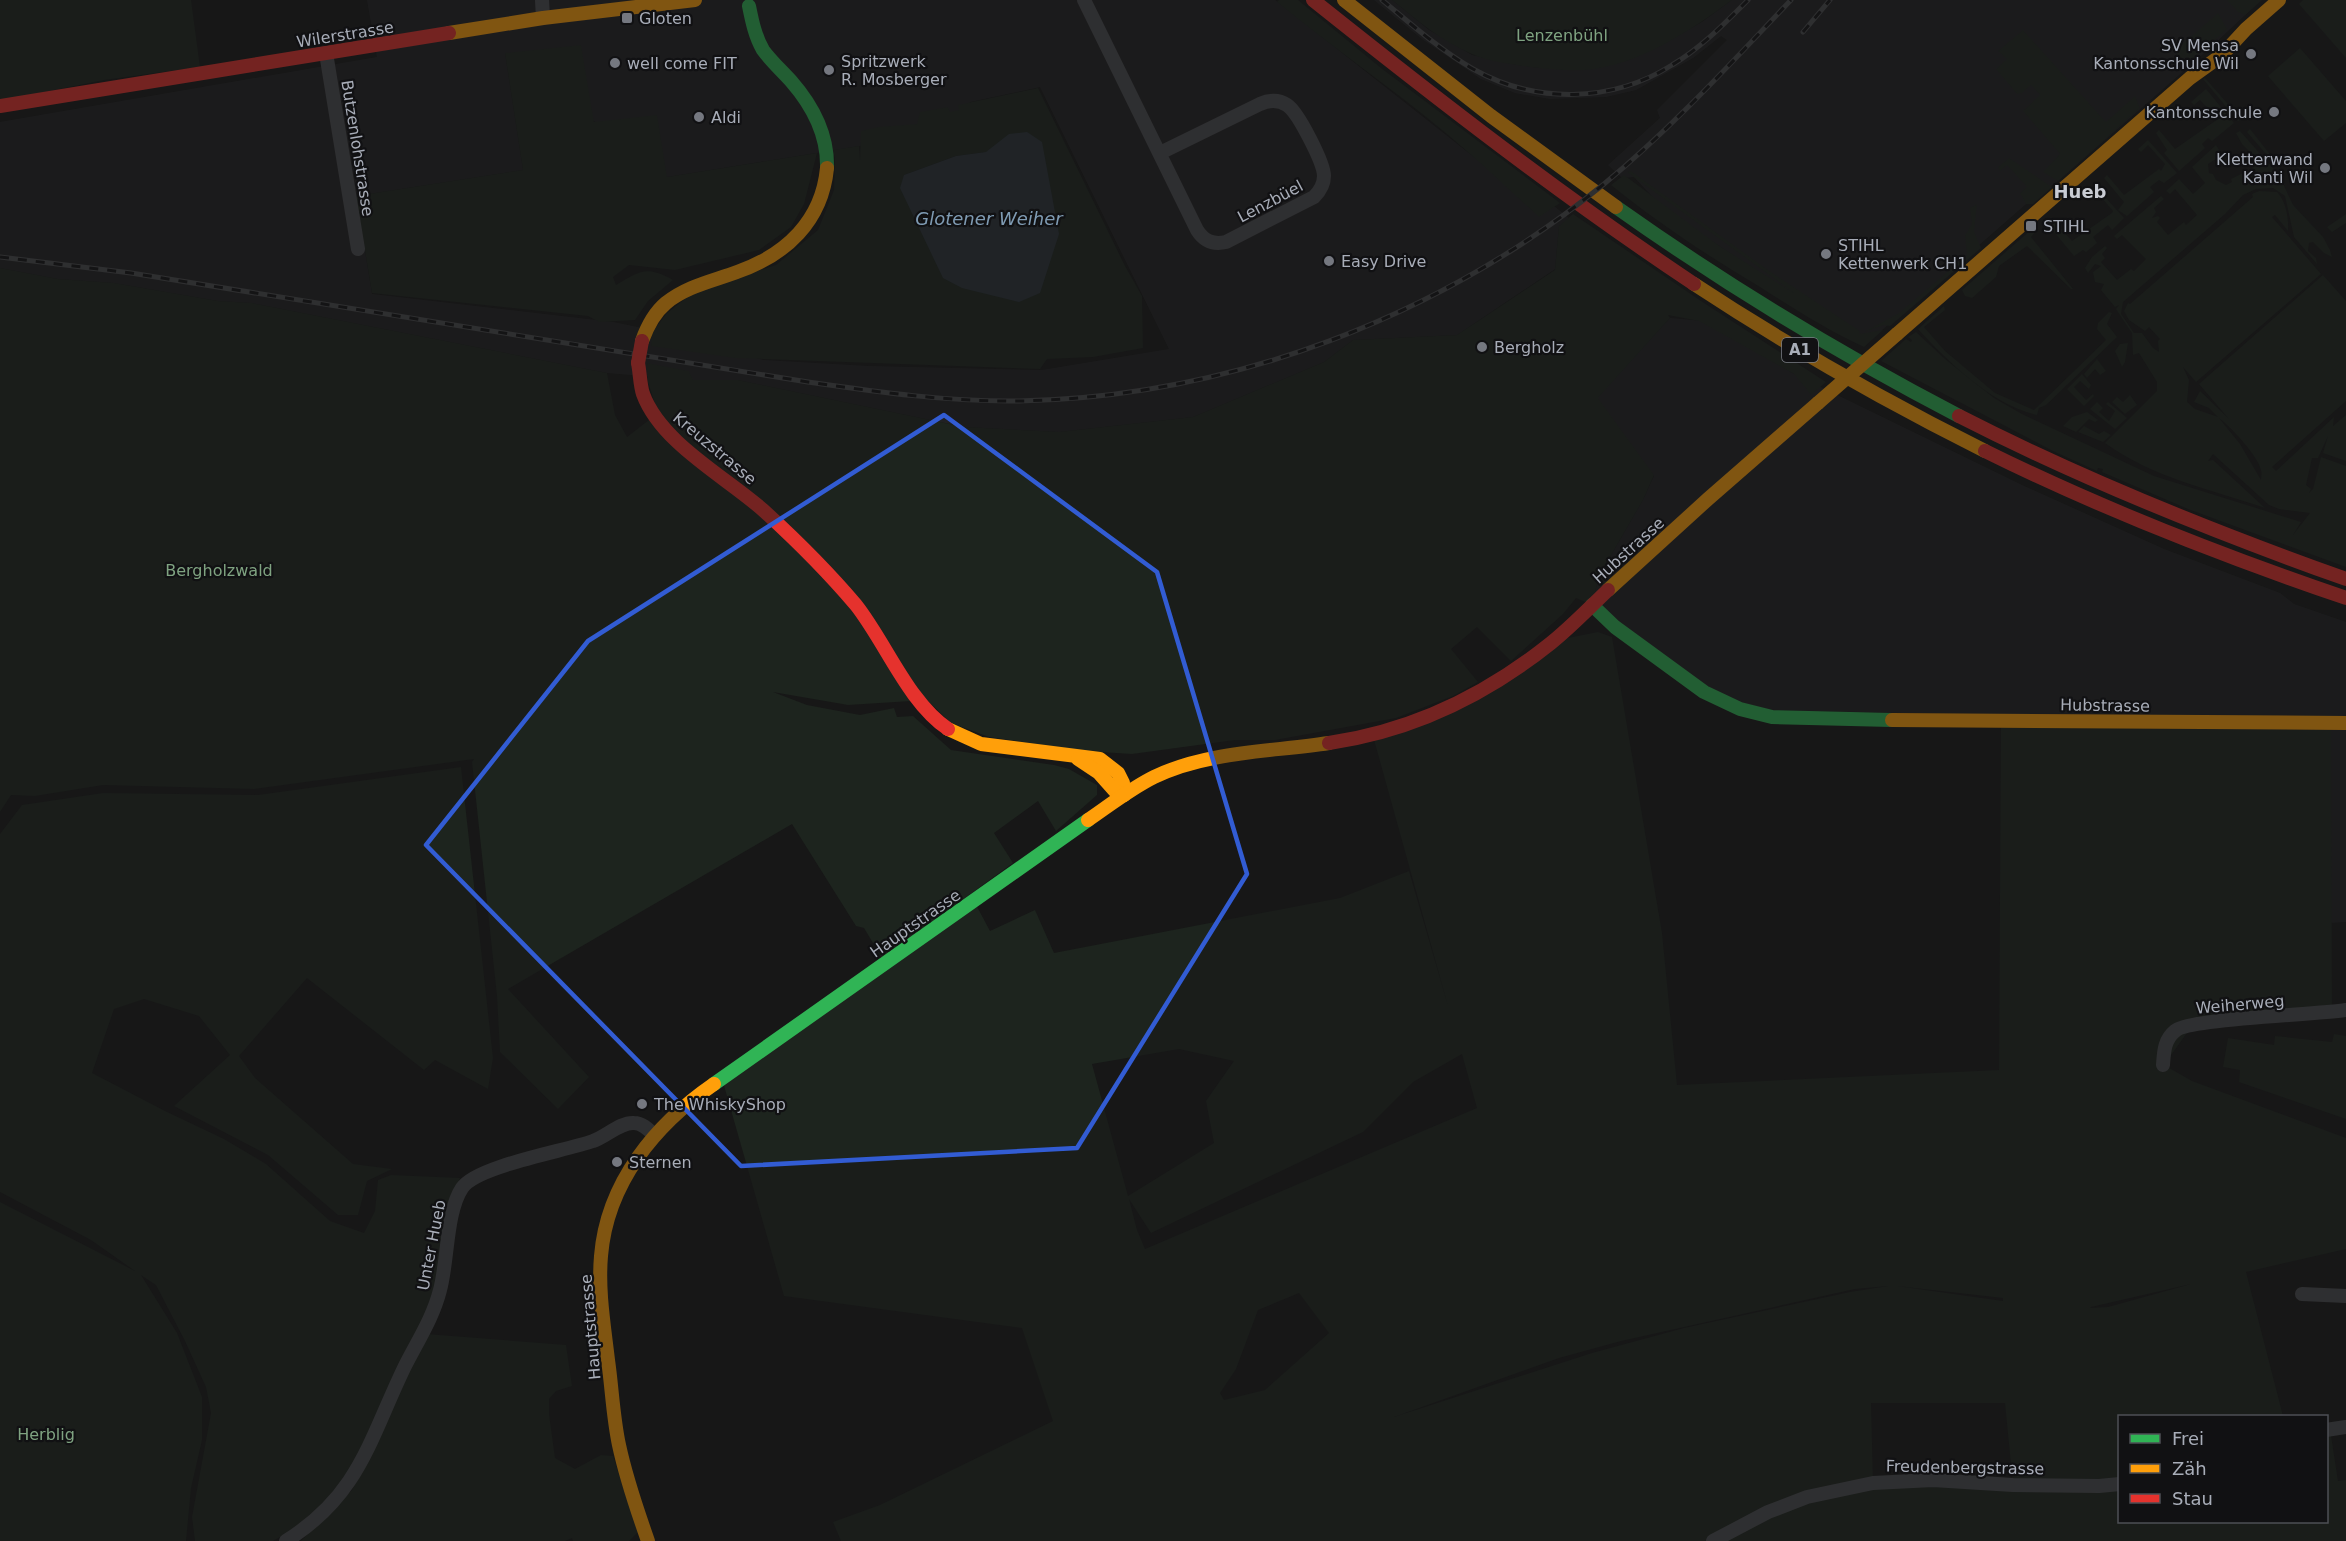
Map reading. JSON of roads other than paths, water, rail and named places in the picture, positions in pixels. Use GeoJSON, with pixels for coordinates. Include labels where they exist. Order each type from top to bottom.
{"type":"FeatureCollection","features":[{"type":"Feature","properties":{"kind":"main road","name":"Wilerstrasse"},"geometry":{"type":"LineString","coordinates":[[0,106],[543,18],[695,0]]}},
{"type":"Feature","properties":{"kind":"main road","name":"A1"},"geometry":{"type":"LineString","coordinates":[[1313,0],[1449,108],[1596,218],[1717,299],[1816,360],[1929,422],[2047,481],[2205,548],[2346,598]]}},
{"type":"Feature","properties":{"kind":"main road","name":"A1"},"geometry":{"type":"LineString","coordinates":[[1344,0],[1459,91],[1635,222],[1745,295],[1841,352],[1974,424],[2087,478],[2188,521],[2346,579]]}},
{"type":"Feature","properties":{"kind":"main road","name":"Hubstrasse"},"geometry":{"type":"LineString","coordinates":[[2279,0],[2246,29],[2230,37],[2216,49],[2199,70],[1818,403],[1592,606],[1615,627],[1704,692],[1725,703],[1772,717],[1839,720],[2346,723]]}},
{"type":"Feature","properties":{"kind":"main road","name":"Kreuzstrasse"},"geometry":{"type":"LineString","coordinates":[[748,2],[755,32],[763,49],[801,92],[820,123],[827,156],[827,178],[820,202],[807,226],[777,255],[687,289],[666,303],[653,319],[642,341],[638,363],[643,394],[658,421],[682,445],[763,510],[838,584],[867,618],[918,699],[938,722],[956,734],[981,744],[1074,756],[1100,773],[1115,791],[1124,795]]}},
{"type":"Feature","properties":{"kind":"main road","name":"Hauptstrasse"},"geometry":{"type":"LineString","coordinates":[[648,1541],[625,1470],[618,1439],[601,1275],[605,1234],[614,1201],[622,1180],[653,1134],[691,1100],[1124,795],[1166,772],[1240,755],[1373,736],[1431,717],[1476,696],[1510,674],[1553,641],[1592,606]]}},
{"type":"Feature","properties":{"kind":"street"},"geometry":{"type":"LineString","coordinates":[[543,0],[543,18]]}},
{"type":"Feature","properties":{"kind":"street","name":"Lenzbüel"},"geometry":{"type":"LineString","coordinates":[[1084,0],[1200,234],[1207,241],[1226,242],[1309,200],[1318,194],[1324,179],[1321,165],[1294,111],[1286,104],[1276,101],[1260,104],[1160,153]]}},
{"type":"Feature","properties":{"kind":"street","name":"Butzenlohstrasse"},"geometry":{"type":"LineString","coordinates":[[326,53],[358,249]]}},
{"type":"Feature","properties":{"kind":"street","name":"Weiherweg"},"geometry":{"type":"LineString","coordinates":[[2163,1065],[2165,1043],[2176,1029],[2193,1023],[2346,1010]]}},
{"type":"Feature","properties":{"kind":"street","name":"Unter Hueb"},"geometry":{"type":"LineString","coordinates":[[286,1541],[321,1515],[336,1500],[350,1482],[370,1445],[404,1368],[435,1309],[456,1199],[463,1186],[474,1177],[517,1162],[595,1141],[627,1124],[640,1124],[653,1134]]}},
{"type":"Feature","properties":{"kind":"street"},"geometry":{"type":"LineString","coordinates":[[2302,1294],[2346,1296]]}},
{"type":"Feature","properties":{"kind":"street"},"geometry":{"type":"LineString","coordinates":[[2328,1430],[2346,1427]]}},
{"type":"Feature","properties":{"kind":"street","name":"Freudenbergstrasse"},"geometry":{"type":"LineString","coordinates":[[1713,1541],[1768,1512],[1807,1497],[1873,1482],[1933,1480],[2013,1485],[2118,1484]]}},
{"type":"Feature","properties":{"kind":"water","name":"Glotener Weiher"},"geometry":{"type":"Polygon","coordinates":[[[1027,132],[1042,142],[1059,234],[1040,293],[1019,302],[962,288],[943,278],[900,188],[904,175],[956,156],[986,152],[1009,134],[1027,132]]]}},
{"type":"Feature","properties":{"kind":"railway"},"geometry":{"type":"LineString","coordinates":[[1382,0],[1437,45],[1473,69],[1522,88],[1547,93],[1573,94],[1624,87],[1649,78],[1703,43],[1748,0]]}},
{"type":"Feature","properties":{"kind":"railway"},"geometry":{"type":"LineString","coordinates":[[0,257],[131,273],[887,393],[992,401],[1098,396],[1177,384],[1254,366],[1330,341],[1403,310],[1473,273],[1540,231],[1629,163],[1700,95],[1791,0]]}},
{"type":"Feature","properties":{"kind":"railway"},"geometry":{"type":"LineString","coordinates":[[1803,32],[1830,0]]}},
{"type":"Feature","properties":{"kind":"place","name":"Gloten"},"geometry":{"type":"Point","coordinates":[627,18]}},
{"type":"Feature","properties":{"kind":"place","name":"SV Mensa Kantonsschule Wil"},"geometry":{"type":"Point","coordinates":[2251,54]}},
{"type":"Feature","properties":{"kind":"place","name":"well come FIT"},"geometry":{"type":"Point","coordinates":[615,63]}},
{"type":"Feature","properties":{"kind":"place","name":"Spritzwerk R. Mosberger"},"geometry":{"type":"Point","coordinates":[829,70]}},
{"type":"Feature","properties":{"kind":"place","name":"Kantonsschule"},"geometry":{"type":"Point","coordinates":[2274,112]}},
{"type":"Feature","properties":{"kind":"place","name":"Aldi"},"geometry":{"type":"Point","coordinates":[699,117]}},
{"type":"Feature","properties":{"kind":"place","name":"Kletterwand Kanti Wil"},"geometry":{"type":"Point","coordinates":[2325,168]}},
{"type":"Feature","properties":{"kind":"place","name":"STIHL"},"geometry":{"type":"Point","coordinates":[2031,226]}},
{"type":"Feature","properties":{"kind":"place","name":"STIHL Kettenwerk CH1"},"geometry":{"type":"Point","coordinates":[1826,254]}},
{"type":"Feature","properties":{"kind":"place","name":"Easy Drive"},"geometry":{"type":"Point","coordinates":[1329,261]}},
{"type":"Feature","properties":{"kind":"place","name":"Bergholz"},"geometry":{"type":"Point","coordinates":[1482,347]}},
{"type":"Feature","properties":{"kind":"place","name":"The WhiskyShop"},"geometry":{"type":"Point","coordinates":[642,1104]}},
{"type":"Feature","properties":{"kind":"place","name":"Sternen"},"geometry":{"type":"Point","coordinates":[617,1162]}},
{"type":"Feature","properties":{"kind":"district","name":"Hueb"},"geometry":{"type":"Point","coordinates":[2080,192]}},
{"type":"Feature","properties":{"kind":"park label","name":"Lenzenbühl"},"geometry":{"type":"Point","coordinates":[1562,35]}},
{"type":"Feature","properties":{"kind":"park label","name":"Bergholzwald"},"geometry":{"type":"Point","coordinates":[219,570]}},
{"type":"Feature","properties":{"kind":"park label","name":"Herblig"},"geometry":{"type":"Point","coordinates":[46,1434]}}]}
